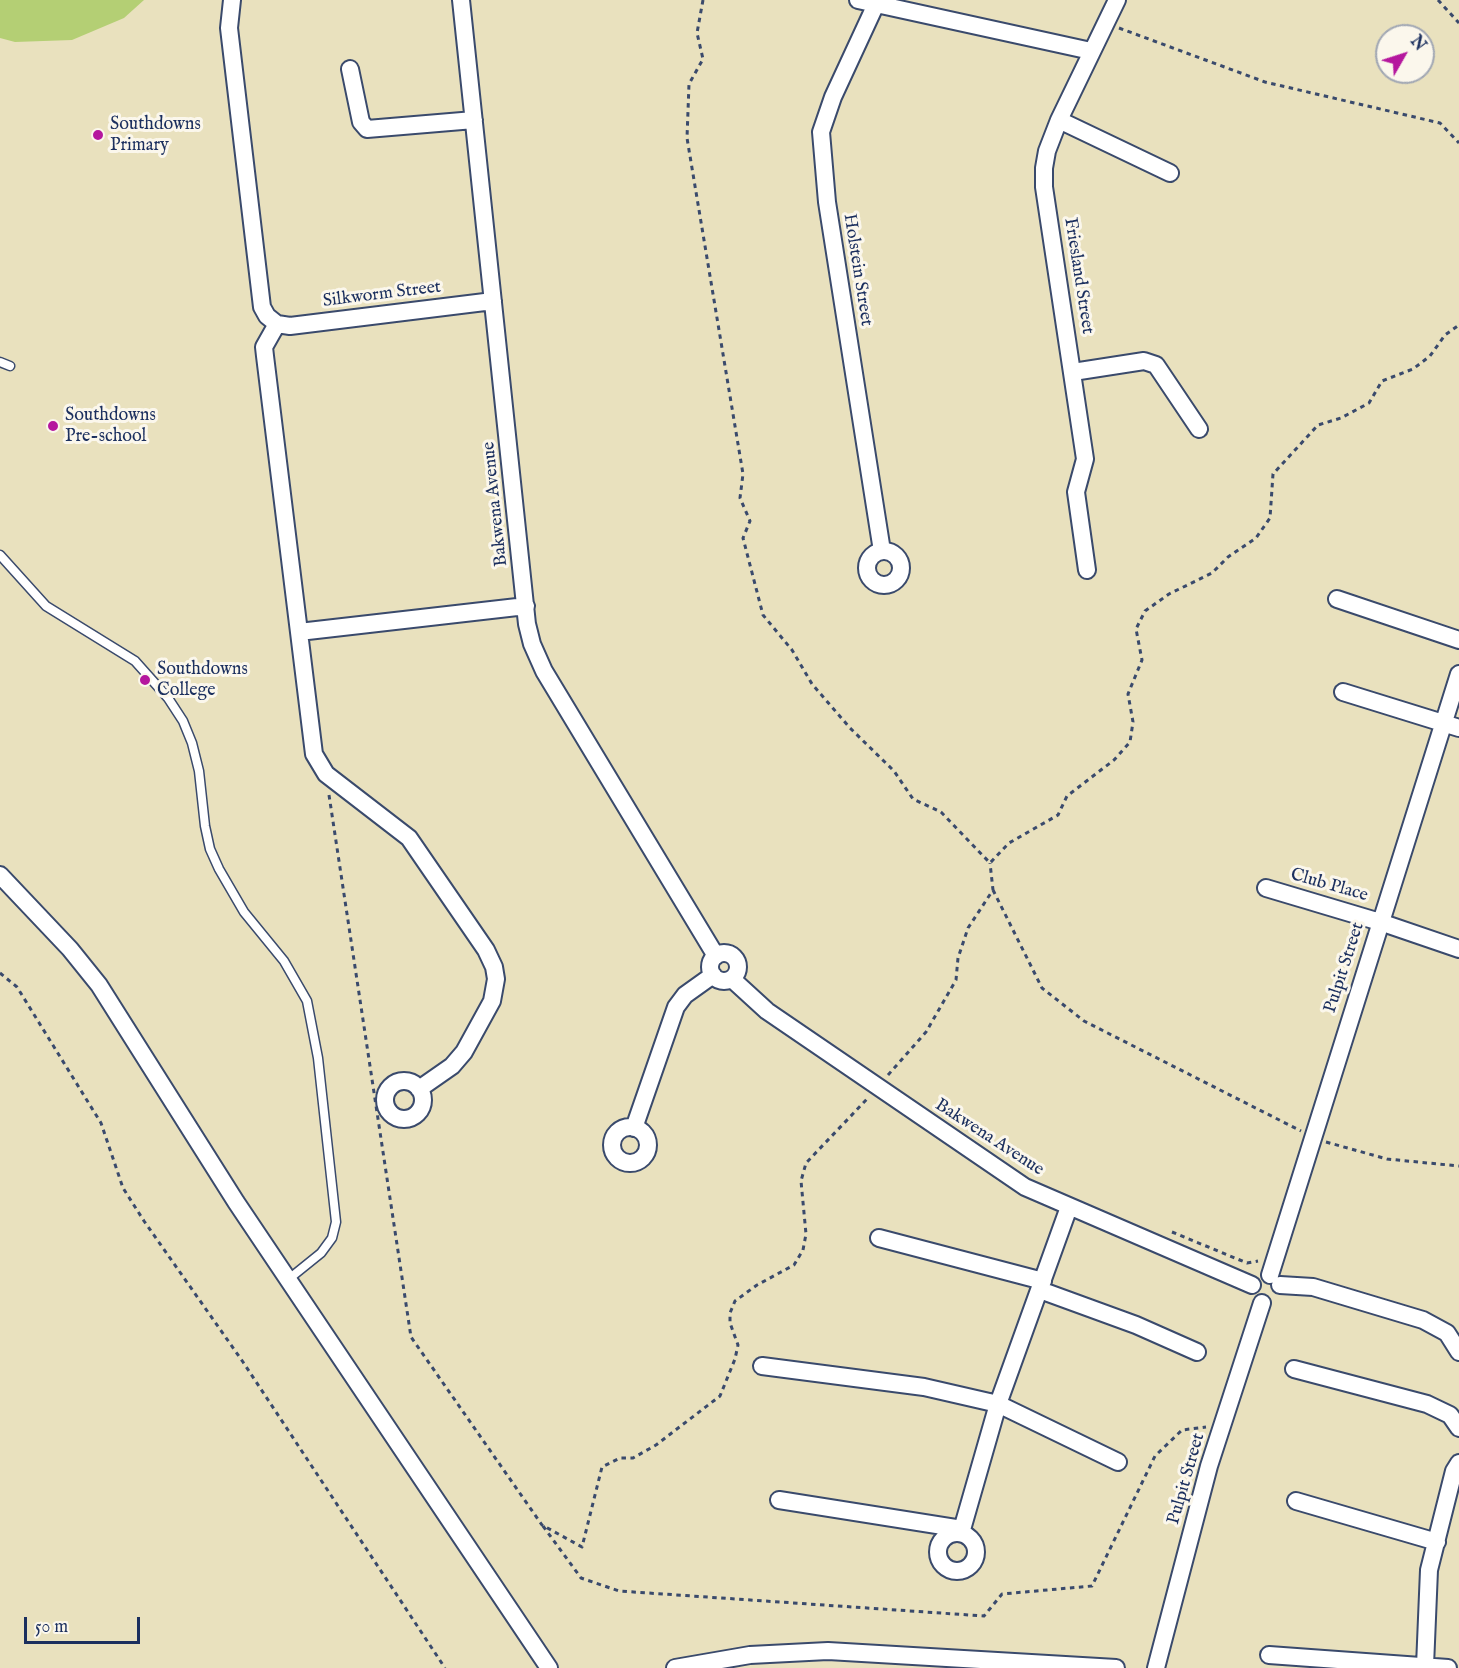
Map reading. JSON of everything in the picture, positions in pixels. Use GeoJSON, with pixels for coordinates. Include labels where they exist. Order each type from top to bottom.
{"type":"FeatureCollection","features":[{"type":"Feature","properties":{"kind":"street"},"geometry":{"type":"LineString","coordinates":[[232,0],[229,28],[262,307],[267,316],[277,324],[264,347],[314,754],[326,774],[409,838],[486,950],[494,967],[496,979],[492,1001],[464,1052],[452,1066],[419,1089]]}},
{"type":"Feature","properties":{"kind":"street","name":"Bakwena Avenue"},"geometry":{"type":"LineString","coordinates":[[461,0],[532,644],[544,671],[716,956]]}},
{"type":"Feature","properties":{"kind":"street"},"geometry":{"type":"LineString","coordinates":[[858,0],[1091,51]]}},
{"type":"Feature","properties":{"kind":"street","name":"Friesland Street"},"geometry":{"type":"LineString","coordinates":[[1087,570],[1076,492],[1085,459],[1044,187],[1047,152],[1059,120],[1117,0]]}},
{"type":"Feature","properties":{"kind":"street","name":"Holstein Street"},"geometry":{"type":"LineString","coordinates":[[876,4],[833,97],[821,132],[827,202],[882,551]]}},
{"type":"Feature","properties":{"kind":"street"},"geometry":{"type":"LineString","coordinates":[[350,69],[361,122],[368,129],[474,120]]}},
{"type":"Feature","properties":{"kind":"street"},"geometry":{"type":"LineString","coordinates":[[1059,120],[1170,173]]}},
{"type":"Feature","properties":{"kind":"street","name":"Silkworm Street"},"geometry":{"type":"LineString","coordinates":[[277,324],[290,326],[493,301]]}},
{"type":"Feature","properties":{"kind":"street"},"geometry":{"type":"LineString","coordinates":[[1073,372],[1144,361],[1156,365],[1199,429]]}},
{"type":"Feature","properties":{"kind":"street"},"geometry":{"type":"LineString","coordinates":[[1337,599],[1459,640]]}},
{"type":"Feature","properties":{"kind":"street"},"geometry":{"type":"LineString","coordinates":[[299,632],[526,606]]}},
{"type":"Feature","properties":{"kind":"street","name":"Pulpit Street"},"geometry":{"type":"LineString","coordinates":[[1275,1280],[1312,1136],[1380,922],[1452,726],[1459,674]]}},
{"type":"Feature","properties":{"kind":"street"},"geometry":{"type":"LineString","coordinates":[[1343,692],[1452,726]]}},
{"type":"Feature","properties":{"kind":"street"},"geometry":{"type":"LineString","coordinates":[[0,875],[70,949],[99,985],[192,1135],[290,1278],[487,1579],[549,1668]]}},
{"type":"Feature","properties":{"kind":"street","name":"Club Place"},"geometry":{"type":"LineString","coordinates":[[1266,888],[1380,922],[1459,949]]}},
{"type":"Feature","properties":{"kind":"street"},"geometry":{"type":"LineString","coordinates":[[726,953],[735,958],[738,968],[732,978],[721,981],[713,975],[711,965],[716,956],[726,953]]}},
{"type":"Feature","properties":{"kind":"street"},"geometry":{"type":"LineString","coordinates":[[634,1128],[676,1007],[685,995],[713,975]]}},
{"type":"Feature","properties":{"kind":"street","name":"Bakwena Avenue"},"geometry":{"type":"LineString","coordinates":[[732,978],[767,1011],[1024,1187],[1252,1285]]}},
{"type":"Feature","properties":{"kind":"street"},"geometry":{"type":"LineString","coordinates":[[779,1500],[962,1531],[998,1404],[1069,1207]]}},
{"type":"Feature","properties":{"kind":"street"},"geometry":{"type":"LineString","coordinates":[[879,1238],[1041,1285],[1197,1352]]}},
{"type":"Feature","properties":{"kind":"street"},"geometry":{"type":"LineString","coordinates":[[1275,1280],[1276,1299],[1262,1303],[1253,1296],[1252,1285],[1259,1276],[1313,1287],[1423,1320],[1447,1333],[1459,1353]]}},
{"type":"Feature","properties":{"kind":"street","name":"Pulpit Street"},"geometry":{"type":"LineString","coordinates":[[1156,1668],[1222,1425],[1262,1303]]}},
{"type":"Feature","properties":{"kind":"street"},"geometry":{"type":"LineString","coordinates":[[762,1366],[924,1388],[998,1404],[1118,1462]]}},
{"type":"Feature","properties":{"kind":"street"},"geometry":{"type":"LineString","coordinates":[[1294,1369],[1427,1404],[1450,1415],[1459,1428]]}},
{"type":"Feature","properties":{"kind":"street"},"geometry":{"type":"LineString","coordinates":[[1425,1666],[1429,1570],[1454,1471],[1459,1463]]}},
{"type":"Feature","properties":{"kind":"street"},"geometry":{"type":"LineString","coordinates":[[1296,1501],[1437,1542]]}},
{"type":"Feature","properties":{"kind":"street"},"geometry":{"type":"LineString","coordinates":[[675,1668],[750,1655],[828,1651],[1116,1668]]}},
{"type":"Feature","properties":{"kind":"street"},"geometry":{"type":"LineString","coordinates":[[1269,1655],[1448,1668]]}},
{"type":"Feature","properties":{"kind":"lane"},"geometry":{"type":"LineString","coordinates":[[0,362],[10,366]]}},
{"type":"Feature","properties":{"kind":"lane"},"geometry":{"type":"LineString","coordinates":[[0,555],[46,606],[135,661],[168,698],[183,721],[192,743],[199,771],[205,826],[210,849],[219,869],[230,891],[284,961],[307,1000],[318,1058],[336,1222],[332,1238],[321,1253],[290,1278]]}},
{"type":"Feature","properties":{"kind":"path"},"geometry":{"type":"LineString","coordinates":[[703,0],[698,33],[703,59],[689,84],[687,138],[743,474],[740,498],[750,521],[743,538],[763,615],[792,650],[812,684],[850,728],[894,771],[913,799],[941,812],[990,863],[993,890],[1042,988],[1084,1021],[1238,1101],[1333,1146],[1387,1159],[1459,1166]]}},
{"type":"Feature","properties":{"kind":"path"},"geometry":{"type":"LineString","coordinates":[[1437,0],[1459,23]]}},
{"type":"Feature","properties":{"kind":"path"},"geometry":{"type":"LineString","coordinates":[[1106,23],[1265,82],[1440,123],[1459,143]]}},
{"type":"Feature","properties":{"kind":"path"},"geometry":{"type":"LineString","coordinates":[[990,863],[1009,843],[1058,814],[1067,796],[1114,760],[1130,742],[1133,722],[1128,694],[1142,660],[1136,629],[1144,610],[1212,573],[1228,557],[1256,538],[1270,518],[1273,474],[1318,425],[1341,418],[1369,403],[1382,381],[1413,369],[1431,356],[1445,335],[1459,325]]}},
{"type":"Feature","properties":{"kind":"path"},"geometry":{"type":"LineString","coordinates":[[326,774],[411,1337],[581,1578],[619,1591],[984,1616],[1002,1594],[1092,1586],[1155,1456],[1182,1430],[1222,1425]]}},
{"type":"Feature","properties":{"kind":"path"},"geometry":{"type":"LineString","coordinates":[[542,1525],[582,1547],[602,1467],[620,1458],[633,1458],[656,1446],[720,1396],[735,1359],[738,1345],[730,1323],[730,1313],[735,1301],[756,1285],[794,1265],[803,1250],[806,1234],[801,1181],[806,1163],[926,1032],[942,1008],[956,980],[958,958],[968,928],[993,890]]}},
{"type":"Feature","properties":{"kind":"path"},"geometry":{"type":"LineString","coordinates":[[0,973],[17,987],[101,1123],[123,1188],[144,1221],[243,1362],[445,1668]]}},
{"type":"Feature","properties":{"kind":"path"},"geometry":{"type":"LineString","coordinates":[[889,1075],[897,1080]]}},
{"type":"Feature","properties":{"kind":"path"},"geometry":{"type":"LineString","coordinates":[[1170,1231],[1247,1263],[1254,1264],[1261,1259]]}},
{"type":"Feature","properties":{"kind":"green space"},"geometry":{"type":"Polygon","coordinates":[[[0,0],[144,0],[124,18],[72,40],[15,42],[0,38],[0,0]]]}},
{"type":"Feature","properties":{"kind":"place","name":"Southdowns Primary"},"geometry":{"type":"Point","coordinates":[98,135]}},
{"type":"Feature","properties":{"kind":"place","name":"Southdowns Pre-school"},"geometry":{"type":"Point","coordinates":[53,426]}},
{"type":"Feature","properties":{"kind":"place","name":"Southdowns College"},"geometry":{"type":"Point","coordinates":[145,680]}}]}
